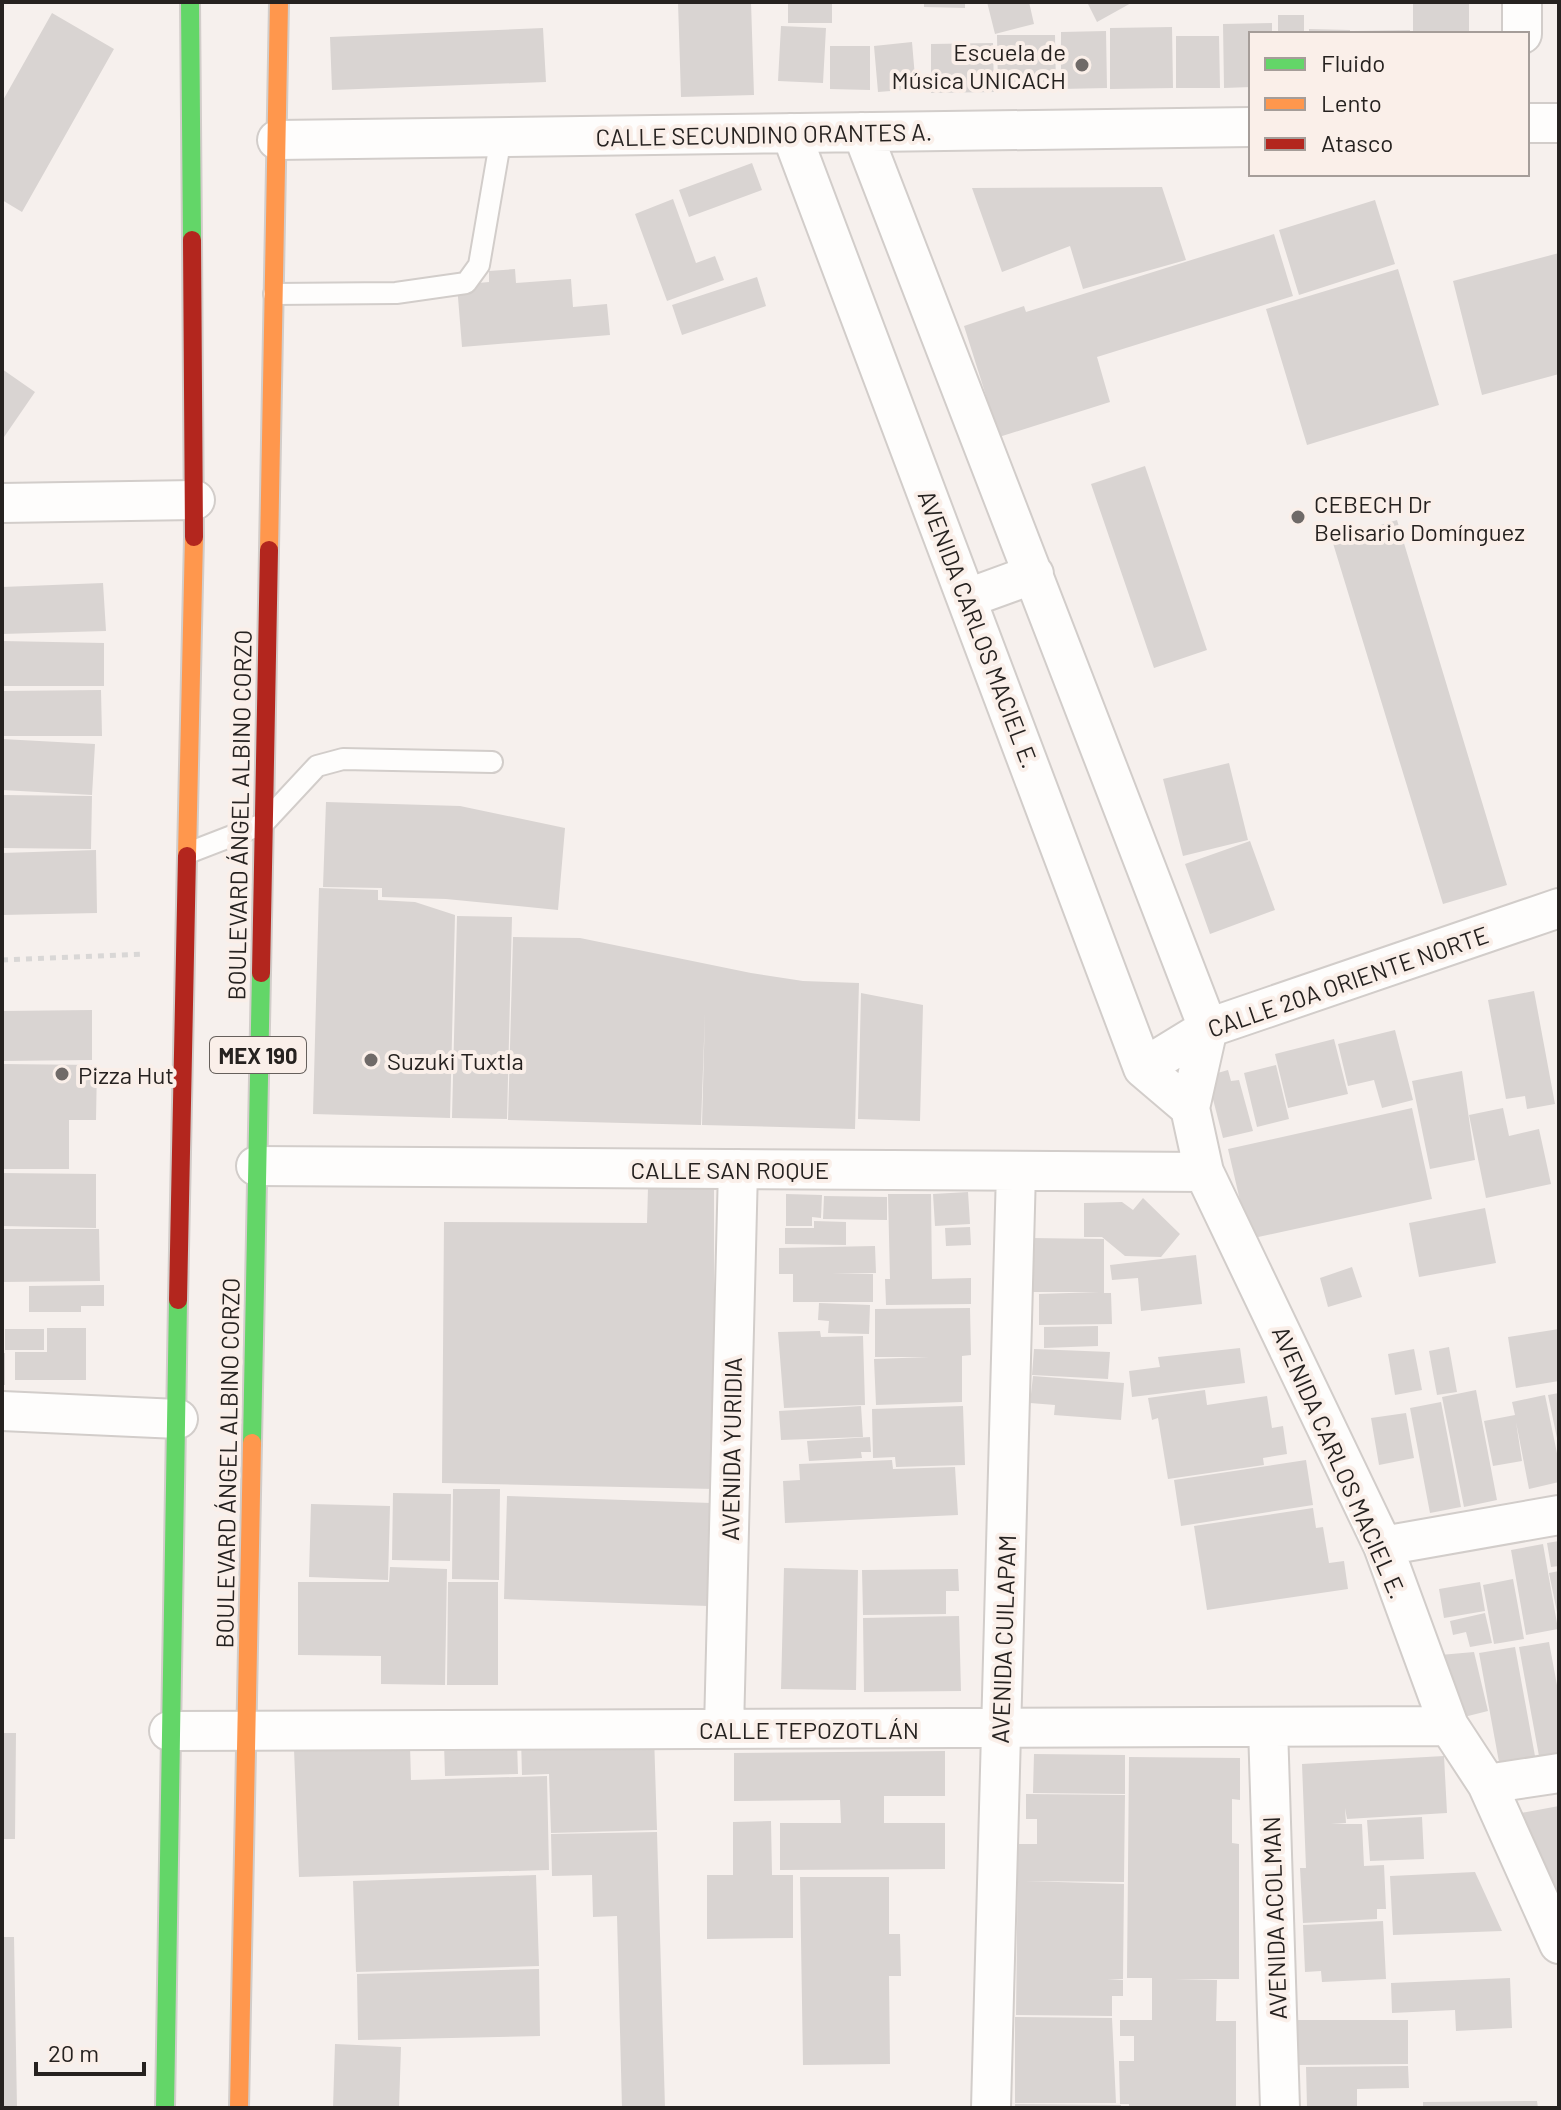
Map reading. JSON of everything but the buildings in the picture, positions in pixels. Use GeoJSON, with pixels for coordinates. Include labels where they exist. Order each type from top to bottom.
{"type":"FeatureCollection","features":[{"type":"Feature","properties":{"kind":"main road","name":"BOULEVARD ÁNGEL ALBINO CORZO"},"geometry":{"type":"LineString","coordinates":[[165,2108],[169,1731],[178,1419],[195,500],[190,2]]}},
{"type":"Feature","properties":{"kind":"main road","name":"BOULEVARD ÁNGEL ALBINO CORZO"},"geometry":{"type":"LineString","coordinates":[[239,2108],[279,2]]}},
{"type":"Feature","properties":{"kind":"street"},"geometry":{"type":"LineString","coordinates":[[1522,2],[1522,32]]}},
{"type":"Feature","properties":{"kind":"street"},"geometry":{"type":"LineString","coordinates":[[1529,123],[1559,123]]}},
{"type":"Feature","properties":{"kind":"street","name":"CALLE SECUNDINO ORANTES A."},"geometry":{"type":"LineString","coordinates":[[277,140],[1249,127]]}},
{"type":"Feature","properties":{"kind":"street"},"geometry":{"type":"LineString","coordinates":[[862,132],[1208,1028]]}},
{"type":"Feature","properties":{"kind":"street","name":"AVENIDA CARLOS MACIEL E."},"geometry":{"type":"LineString","coordinates":[[791,133],[1143,1068],[1190,1108]]}},
{"type":"Feature","properties":{"kind":"street"},"geometry":{"type":"LineString","coordinates":[[2,503],[195,500]]}},
{"type":"Feature","properties":{"kind":"street"},"geometry":{"type":"LineString","coordinates":[[968,598],[1034,574]]}},
{"type":"Feature","properties":{"kind":"street","name":"CALLE 20A ORIENTE NORTE"},"geometry":{"type":"LineString","coordinates":[[1143,1068],[1208,1028],[1559,908]]}},
{"type":"Feature","properties":{"kind":"street","name":"AVENIDA CARLOS MACIEL E."},"geometry":{"type":"LineString","coordinates":[[1208,1028],[1190,1108],[1204,1172],[1383,1546],[1449,1726],[1487,1784],[1559,1944]]}},
{"type":"Feature","properties":{"kind":"street","name":"CALLE SAN ROQUE"},"geometry":{"type":"LineString","coordinates":[[256,1166],[1204,1172]]}},
{"type":"Feature","properties":{"kind":"street","name":"AVENIDA YURIDIA"},"geometry":{"type":"LineString","coordinates":[[724,1729],[738,1169]]}},
{"type":"Feature","properties":{"kind":"street","name":"AVENIDA CUILAPAM"},"geometry":{"type":"LineString","coordinates":[[991,2108],[1016,1171]]}},
{"type":"Feature","properties":{"kind":"street"},"geometry":{"type":"LineString","coordinates":[[2,1411],[178,1419]]}},
{"type":"Feature","properties":{"kind":"street"},"geometry":{"type":"LineString","coordinates":[[1383,1546],[1559,1515]]}},
{"type":"Feature","properties":{"kind":"street","name":"CALLE TEPOZOTLÁN"},"geometry":{"type":"LineString","coordinates":[[169,1731],[1449,1726]]}},
{"type":"Feature","properties":{"kind":"street","name":"AVENIDA ACOLMAN"},"geometry":{"type":"LineString","coordinates":[[1268,1727],[1280,2108]]}},
{"type":"Feature","properties":{"kind":"street"},"geometry":{"type":"LineString","coordinates":[[1487,1784],[1559,1773]]}},
{"type":"Feature","properties":{"kind":"lane"},"geometry":{"type":"LineString","coordinates":[[274,294],[396,293],[466,283],[479,265],[501,137]]}},
{"type":"Feature","properties":{"kind":"lane"},"geometry":{"type":"LineString","coordinates":[[188,853],[263,824],[317,766],[343,759],[492,762]]}},
{"type":"Feature","properties":{"kind":"path"},"geometry":{"type":"LineString","coordinates":[[2,960],[186,952]]}},
{"type":"Feature","properties":{"kind":"traffic: fast"},"geometry":{"type":"LineString","coordinates":[[190,2],[192,240]]}},
{"type":"Feature","properties":{"kind":"traffic: fast"},"geometry":{"type":"LineString","coordinates":[[252,1443],[261,973]]}},
{"type":"Feature","properties":{"kind":"traffic: fast"},"geometry":{"type":"LineString","coordinates":[[165,2108],[178,1300]]}},
{"type":"Feature","properties":{"kind":"traffic: slow"},"geometry":{"type":"LineString","coordinates":[[269,550],[279,2]]}},
{"type":"Feature","properties":{"kind":"traffic: slow"},"geometry":{"type":"LineString","coordinates":[[187,856],[194,537]]}},
{"type":"Feature","properties":{"kind":"traffic: slow"},"geometry":{"type":"LineString","coordinates":[[239,2108],[252,1443]]}},
{"type":"Feature","properties":{"kind":"traffic: jam"},"geometry":{"type":"LineString","coordinates":[[192,240],[194,537]]}},
{"type":"Feature","properties":{"kind":"traffic: jam"},"geometry":{"type":"LineString","coordinates":[[261,973],[269,550]]}},
{"type":"Feature","properties":{"kind":"traffic: jam"},"geometry":{"type":"LineString","coordinates":[[178,1300],[187,856]]}},
{"type":"Feature","properties":{"kind":"place","name":"Escuela de Música UNICACH"},"geometry":{"type":"Point","coordinates":[1082,65]}},
{"type":"Feature","properties":{"kind":"place","name":"CEBECH Dr Belisario Domínguez"},"geometry":{"type":"Point","coordinates":[1298,517]}},
{"type":"Feature","properties":{"kind":"place","name":"Suzuki Tuxtla"},"geometry":{"type":"Point","coordinates":[371,1060]}},
{"type":"Feature","properties":{"kind":"place","name":"Pizza Hut"},"geometry":{"type":"Point","coordinates":[62,1074]}}]}
